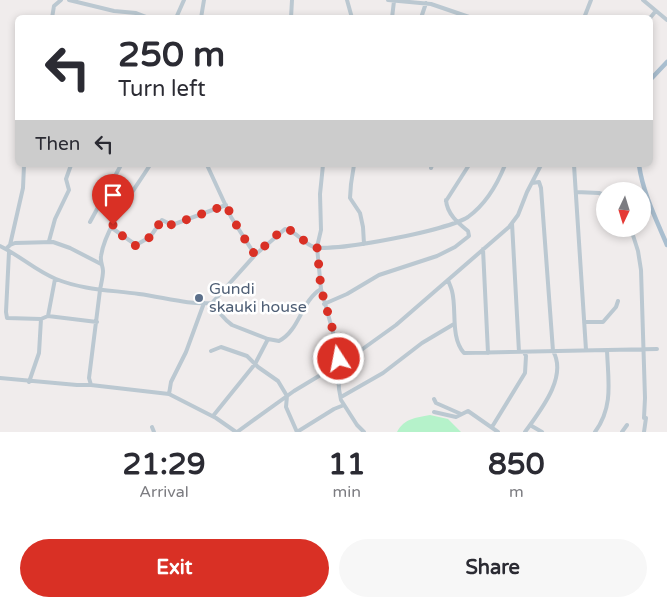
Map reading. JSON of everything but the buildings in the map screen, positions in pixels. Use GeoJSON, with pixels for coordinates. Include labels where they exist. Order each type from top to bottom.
{"type":"FeatureCollection","features":[{"type":"Feature","properties":{"kind":"main road"},"geometry":{"type":"LineString","coordinates":[[653,77],[667,62]]}},
{"type":"Feature","properties":{"kind":"main road"},"geometry":{"type":"LineString","coordinates":[[638,167],[667,245]]}},
{"type":"Feature","properties":{"kind":"street"},"geometry":{"type":"LineString","coordinates":[[52,15],[54,6],[61,0]]}},
{"type":"Feature","properties":{"kind":"street"},"geometry":{"type":"LineString","coordinates":[[69,0],[114,11],[141,15]]}},
{"type":"Feature","properties":{"kind":"street"},"geometry":{"type":"LineString","coordinates":[[177,15],[184,0]]}},
{"type":"Feature","properties":{"kind":"street"},"geometry":{"type":"LineString","coordinates":[[198,0],[204,2],[202,15]]}},
{"type":"Feature","properties":{"kind":"street"},"geometry":{"type":"LineString","coordinates":[[291,15],[292,0]]}},
{"type":"Feature","properties":{"kind":"street"},"geometry":{"type":"LineString","coordinates":[[351,15],[348,1],[353,0]]}},
{"type":"Feature","properties":{"kind":"street"},"geometry":{"type":"LineString","coordinates":[[388,0],[426,3],[464,15]]}},
{"type":"Feature","properties":{"kind":"street"},"geometry":{"type":"LineString","coordinates":[[585,15],[590,0]]}},
{"type":"Feature","properties":{"kind":"street"},"geometry":{"type":"LineString","coordinates":[[643,0],[655,12],[667,20]]}},
{"type":"Feature","properties":{"kind":"street"},"geometry":{"type":"LineString","coordinates":[[649,5],[653,0]]}},
{"type":"Feature","properties":{"kind":"street"},"geometry":{"type":"LineString","coordinates":[[392,15],[394,1]]}},
{"type":"Feature","properties":{"kind":"street"},"geometry":{"type":"LineString","coordinates":[[422,15],[426,3]]}},
{"type":"Feature","properties":{"kind":"street"},"geometry":{"type":"LineString","coordinates":[[662,16],[667,10]]}},
{"type":"Feature","properties":{"kind":"street"},"geometry":{"type":"LineString","coordinates":[[24,167],[22,188],[8,251],[7,318],[41,319],[48,316],[97,322]]}},
{"type":"Feature","properties":{"kind":"street"},"geometry":{"type":"LineString","coordinates":[[49,241],[55,219],[69,190],[66,179],[70,167]]}},
{"type":"Feature","properties":{"kind":"street"},"geometry":{"type":"LineString","coordinates":[[90,222],[120,167]]}},
{"type":"Feature","properties":{"kind":"street"},"geometry":{"type":"LineString","coordinates":[[91,385],[89,378],[97,322],[104,244],[118,215],[149,167]]}},
{"type":"Feature","properties":{"kind":"street"},"geometry":{"type":"LineString","coordinates":[[208,167],[239,230],[255,255]]}},
{"type":"Feature","properties":{"kind":"street"},"geometry":{"type":"LineString","coordinates":[[323,167],[320,194],[321,230],[317,247],[324,304],[339,354],[339,359],[333,369]]}},
{"type":"Feature","properties":{"kind":"street"},"geometry":{"type":"LineString","coordinates":[[354,167],[350,198],[360,213],[364,244]]}},
{"type":"Feature","properties":{"kind":"street"},"geometry":{"type":"LineString","coordinates":[[324,304],[347,294],[380,275],[426,261],[455,247],[470,234],[457,222],[445,202],[469,167]]}},
{"type":"Feature","properties":{"kind":"street"},"geometry":{"type":"LineString","coordinates":[[0,246],[54,279],[72,285],[204,303],[214,302],[255,255],[285,229],[294,232],[310,245],[317,247],[364,244],[438,228],[465,219],[479,208],[490,194],[504,167]]}},
{"type":"Feature","properties":{"kind":"street"},"geometry":{"type":"LineString","coordinates":[[0,378],[77,386],[91,385],[169,394],[213,416],[237,432],[288,396],[333,369],[406,317],[512,223],[518,215],[540,167]]}},
{"type":"Feature","properties":{"kind":"street"},"geometry":{"type":"LineString","coordinates":[[574,167],[586,350]]}},
{"type":"Feature","properties":{"kind":"street"},"geometry":{"type":"LineString","coordinates":[[525,432],[547,400],[555,381],[557,358],[553,351],[541,188],[539,182],[532,183]]}},
{"type":"Feature","properties":{"kind":"street"},"geometry":{"type":"LineString","coordinates":[[576,192],[596,193]]}},
{"type":"Feature","properties":{"kind":"street"},"geometry":{"type":"LineString","coordinates":[[112,228],[136,246],[150,237],[162,220],[172,225],[226,205]]}},
{"type":"Feature","properties":{"kind":"street"},"geometry":{"type":"LineString","coordinates":[[492,427],[525,373],[526,356],[521,352],[512,223]]}},
{"type":"Feature","properties":{"kind":"street"},"geometry":{"type":"LineString","coordinates":[[633,238],[642,270],[644,432]]}},
{"type":"Feature","properties":{"kind":"street"},"geometry":{"type":"LineString","coordinates":[[10,244],[49,241],[70,248],[101,264]]}},
{"type":"Feature","properties":{"kind":"street"},"geometry":{"type":"LineString","coordinates":[[483,249],[488,353]]}},
{"type":"Feature","properties":{"kind":"street"},"geometry":{"type":"LineString","coordinates":[[48,316],[54,279]]}},
{"type":"Feature","properties":{"kind":"street"},"geometry":{"type":"LineString","coordinates":[[448,280],[452,291],[454,324],[459,346],[464,353],[657,349]]}},
{"type":"Feature","properties":{"kind":"street"},"geometry":{"type":"LineString","coordinates":[[214,302],[227,322],[246,332],[281,341],[288,335],[302,315],[312,296],[321,289]]}},
{"type":"Feature","properties":{"kind":"street"},"geometry":{"type":"LineString","coordinates":[[584,322],[603,322],[616,307],[618,301]]}},
{"type":"Feature","properties":{"kind":"street"},"geometry":{"type":"LineString","coordinates":[[169,394],[170,382],[186,352],[204,303]]}},
{"type":"Feature","properties":{"kind":"street"},"geometry":{"type":"LineString","coordinates":[[29,382],[39,353],[41,319]]}},
{"type":"Feature","properties":{"kind":"street"},"geometry":{"type":"LineString","coordinates":[[340,397],[383,373],[422,343],[454,324]]}},
{"type":"Feature","properties":{"kind":"street"},"geometry":{"type":"LineString","coordinates":[[213,416],[254,364],[268,339]]}},
{"type":"Feature","properties":{"kind":"street"},"geometry":{"type":"LineString","coordinates":[[211,351],[218,347],[223,347],[247,356],[254,364],[278,381],[288,396],[286,407],[297,432],[334,409],[344,405]]}},
{"type":"Feature","properties":{"kind":"street"},"geometry":{"type":"LineString","coordinates":[[595,432],[606,412],[609,398],[607,350]]}},
{"type":"Feature","properties":{"kind":"street"},"geometry":{"type":"LineString","coordinates":[[333,369],[338,371],[340,397],[358,426],[364,432]]}},
{"type":"Feature","properties":{"kind":"street"},"geometry":{"type":"LineString","coordinates":[[434,399],[436,403],[461,414]]}},
{"type":"Feature","properties":{"kind":"street"},"geometry":{"type":"LineString","coordinates":[[434,412],[456,417],[468,411],[498,432]]}},
{"type":"Feature","properties":{"kind":"street"},"geometry":{"type":"LineString","coordinates":[[530,425],[542,432]]}},
{"type":"Feature","properties":{"kind":"street"},"geometry":{"type":"LineString","coordinates":[[622,432],[627,425]]}},
{"type":"Feature","properties":{"kind":"street"},"geometry":{"type":"LineString","coordinates":[[152,427],[154,432]]}},
{"type":"Feature","properties":{"kind":"green space"},"geometry":{"type":"Polygon","coordinates":[[[430,415],[448,419],[461,432],[397,432],[407,421],[430,415]]]}},
{"type":"Feature","properties":{"kind":"place","name":"Gundi skauki house"},"geometry":{"type":"Point","coordinates":[199,298]}},
{"type":"Feature","properties":{"kind":"route"},"geometry":{"type":"LineString","coordinates":[[113,225],[112,228],[136,246],[150,237],[162,220],[172,225],[226,205],[231,217],[255,255],[282,230],[288,229],[294,232],[310,245],[317,247],[321,289],[338,348],[339,359]]}}]}
